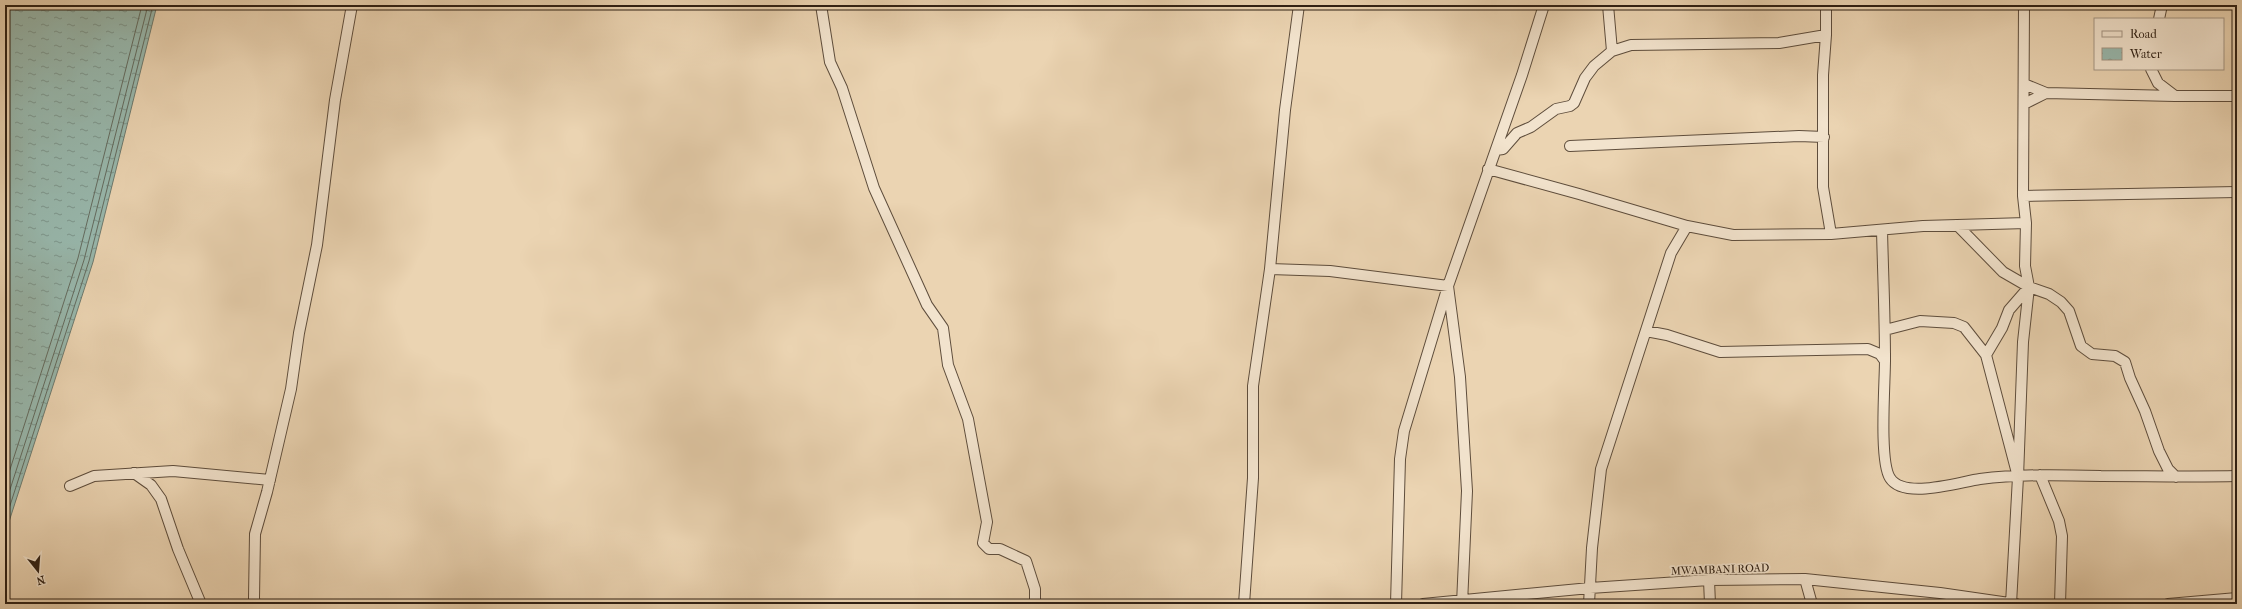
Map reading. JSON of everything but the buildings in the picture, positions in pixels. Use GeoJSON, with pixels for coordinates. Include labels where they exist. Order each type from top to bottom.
{"type":"FeatureCollection","features":[{"type":"Feature","properties":{"kind":"street"},"geometry":{"type":"LineString","coordinates":[[255,604],[255,534],[270,480],[291,389],[299,333],[317,245],[335,100],[352,5]]}},
{"type":"Feature","properties":{"kind":"street"},"geometry":{"type":"LineString","coordinates":[[822,5],[828,52],[842,88],[874,188],[927,305],[943,328],[948,365],[968,419],[987,522],[983,542],[989,549],[1000,549],[1026,561],[1035,589],[1035,604]]}},
{"type":"Feature","properties":{"kind":"street"},"geometry":{"type":"LineString","coordinates":[[1244,604],[1253,478],[1253,386],[1270,269],[1285,110],[1299,5]]}},
{"type":"Feature","properties":{"kind":"street"},"geometry":{"type":"LineString","coordinates":[[1396,604],[1400,459],[1404,431],[1448,286],[1488,169],[1496,150],[1544,5]]}},
{"type":"Feature","properties":{"kind":"street"},"geometry":{"type":"LineString","coordinates":[[1608,5],[1612,51]]}},
{"type":"Feature","properties":{"kind":"street"},"geometry":{"type":"LineString","coordinates":[[1826,5],[1826,35],[1823,74],[1823,187],[1831,234]]}},
{"type":"Feature","properties":{"kind":"street"},"geometry":{"type":"LineString","coordinates":[[2013,604],[2023,342],[2029,287],[2025,266],[2024,5]]}},
{"type":"Feature","properties":{"kind":"street"},"geometry":{"type":"LineString","coordinates":[[2159,18],[2162,5]]}},
{"type":"Feature","properties":{"kind":"street"},"geometry":{"type":"LineString","coordinates":[[1496,150],[1503,148],[1517,133],[1531,127],[1556,109],[1570,106],[1574,103],[1585,78],[1594,66],[1612,51],[1631,45],[1779,43],[1826,35]]}},
{"type":"Feature","properties":{"kind":"street"},"geometry":{"type":"LineString","coordinates":[[2152,70],[2158,83],[2175,96]]}},
{"type":"Feature","properties":{"kind":"street"},"geometry":{"type":"LineString","coordinates":[[2024,84],[2046,93],[2237,96]]}},
{"type":"Feature","properties":{"kind":"street"},"geometry":{"type":"LineString","coordinates":[[2024,104],[2046,93]]}},
{"type":"Feature","properties":{"kind":"street"},"geometry":{"type":"LineString","coordinates":[[1570,146],[1799,136],[1824,137]]}},
{"type":"Feature","properties":{"kind":"street"},"geometry":{"type":"LineString","coordinates":[[1488,169],[1580,194],[1687,226],[1733,236],[1831,234],[1957,225],[2026,223]]}},
{"type":"Feature","properties":{"kind":"street"},"geometry":{"type":"LineString","coordinates":[[2024,196],[2237,192]]}},
{"type":"Feature","properties":{"kind":"street"},"geometry":{"type":"LineString","coordinates":[[1957,225],[2003,272],[2029,287],[2049,294],[2061,302],[2068,311],[2081,346],[2098,356],[2115,356],[2125,362],[2159,451],[2168,469],[2176,477]]}},
{"type":"Feature","properties":{"kind":"street"},"geometry":{"type":"LineString","coordinates":[[1589,604],[1601,469],[1671,253],[1687,226]]}},
{"type":"Feature","properties":{"kind":"street"},"geometry":{"type":"LineString","coordinates":[[1882,230],[1885,330],[1884,434],[1886,469],[1890,478],[1900,486],[1920,488],[1941,487],[1980,479],[2040,475],[2176,477],[2237,476]]}},
{"type":"Feature","properties":{"kind":"street"},"geometry":{"type":"LineString","coordinates":[[1270,269],[1330,271],[1448,286]]}},
{"type":"Feature","properties":{"kind":"street"},"geometry":{"type":"LineString","coordinates":[[1448,286],[1460,377],[1467,491],[1462,602]]}},
{"type":"Feature","properties":{"kind":"street"},"geometry":{"type":"LineString","coordinates":[[1986,355],[2002,328],[2009,310],[2029,287]]}},
{"type":"Feature","properties":{"kind":"street"},"geometry":{"type":"LineString","coordinates":[[1885,330],[1920,321],[1954,323],[1964,327],[1986,355],[1996,398],[2018,477]]}},
{"type":"Feature","properties":{"kind":"street"},"geometry":{"type":"LineString","coordinates":[[1646,331],[1667,334],[1720,352],[1868,349],[1880,354],[1885,361]]}},
{"type":"Feature","properties":{"kind":"street"},"geometry":{"type":"LineString","coordinates":[[70,486],[94,476],[134,473],[173,472],[270,480]]}},
{"type":"Feature","properties":{"kind":"street"},"geometry":{"type":"LineString","coordinates":[[134,473],[151,485],[161,499],[178,549],[201,604]]}},
{"type":"Feature","properties":{"kind":"street"},"geometry":{"type":"LineString","coordinates":[[2040,475],[2059,521],[2062,536],[2060,604]]}},
{"type":"Feature","properties":{"kind":"street"},"geometry":{"type":"LineString","coordinates":[[1805,579],[1812,604]]}},
{"type":"Feature","properties":{"kind":"street","name":"MWAMBANI ROAD"},"geometry":{"type":"LineString","coordinates":[[1423,604],[1462,602],[1590,588],[1709,580],[1805,579],[1940,593],[2013,604]]}},
{"type":"Feature","properties":{"kind":"street"},"geometry":{"type":"LineString","coordinates":[[1709,580],[1710,604]]}},
{"type":"Feature","properties":{"kind":"street"},"geometry":{"type":"LineString","coordinates":[[2168,604],[2237,598]]}},
{"type":"Feature","properties":{"kind":"water"},"geometry":{"type":"Polygon","coordinates":[[[5,5],[157,5],[93,262],[5,534],[5,5]]]}}]}
